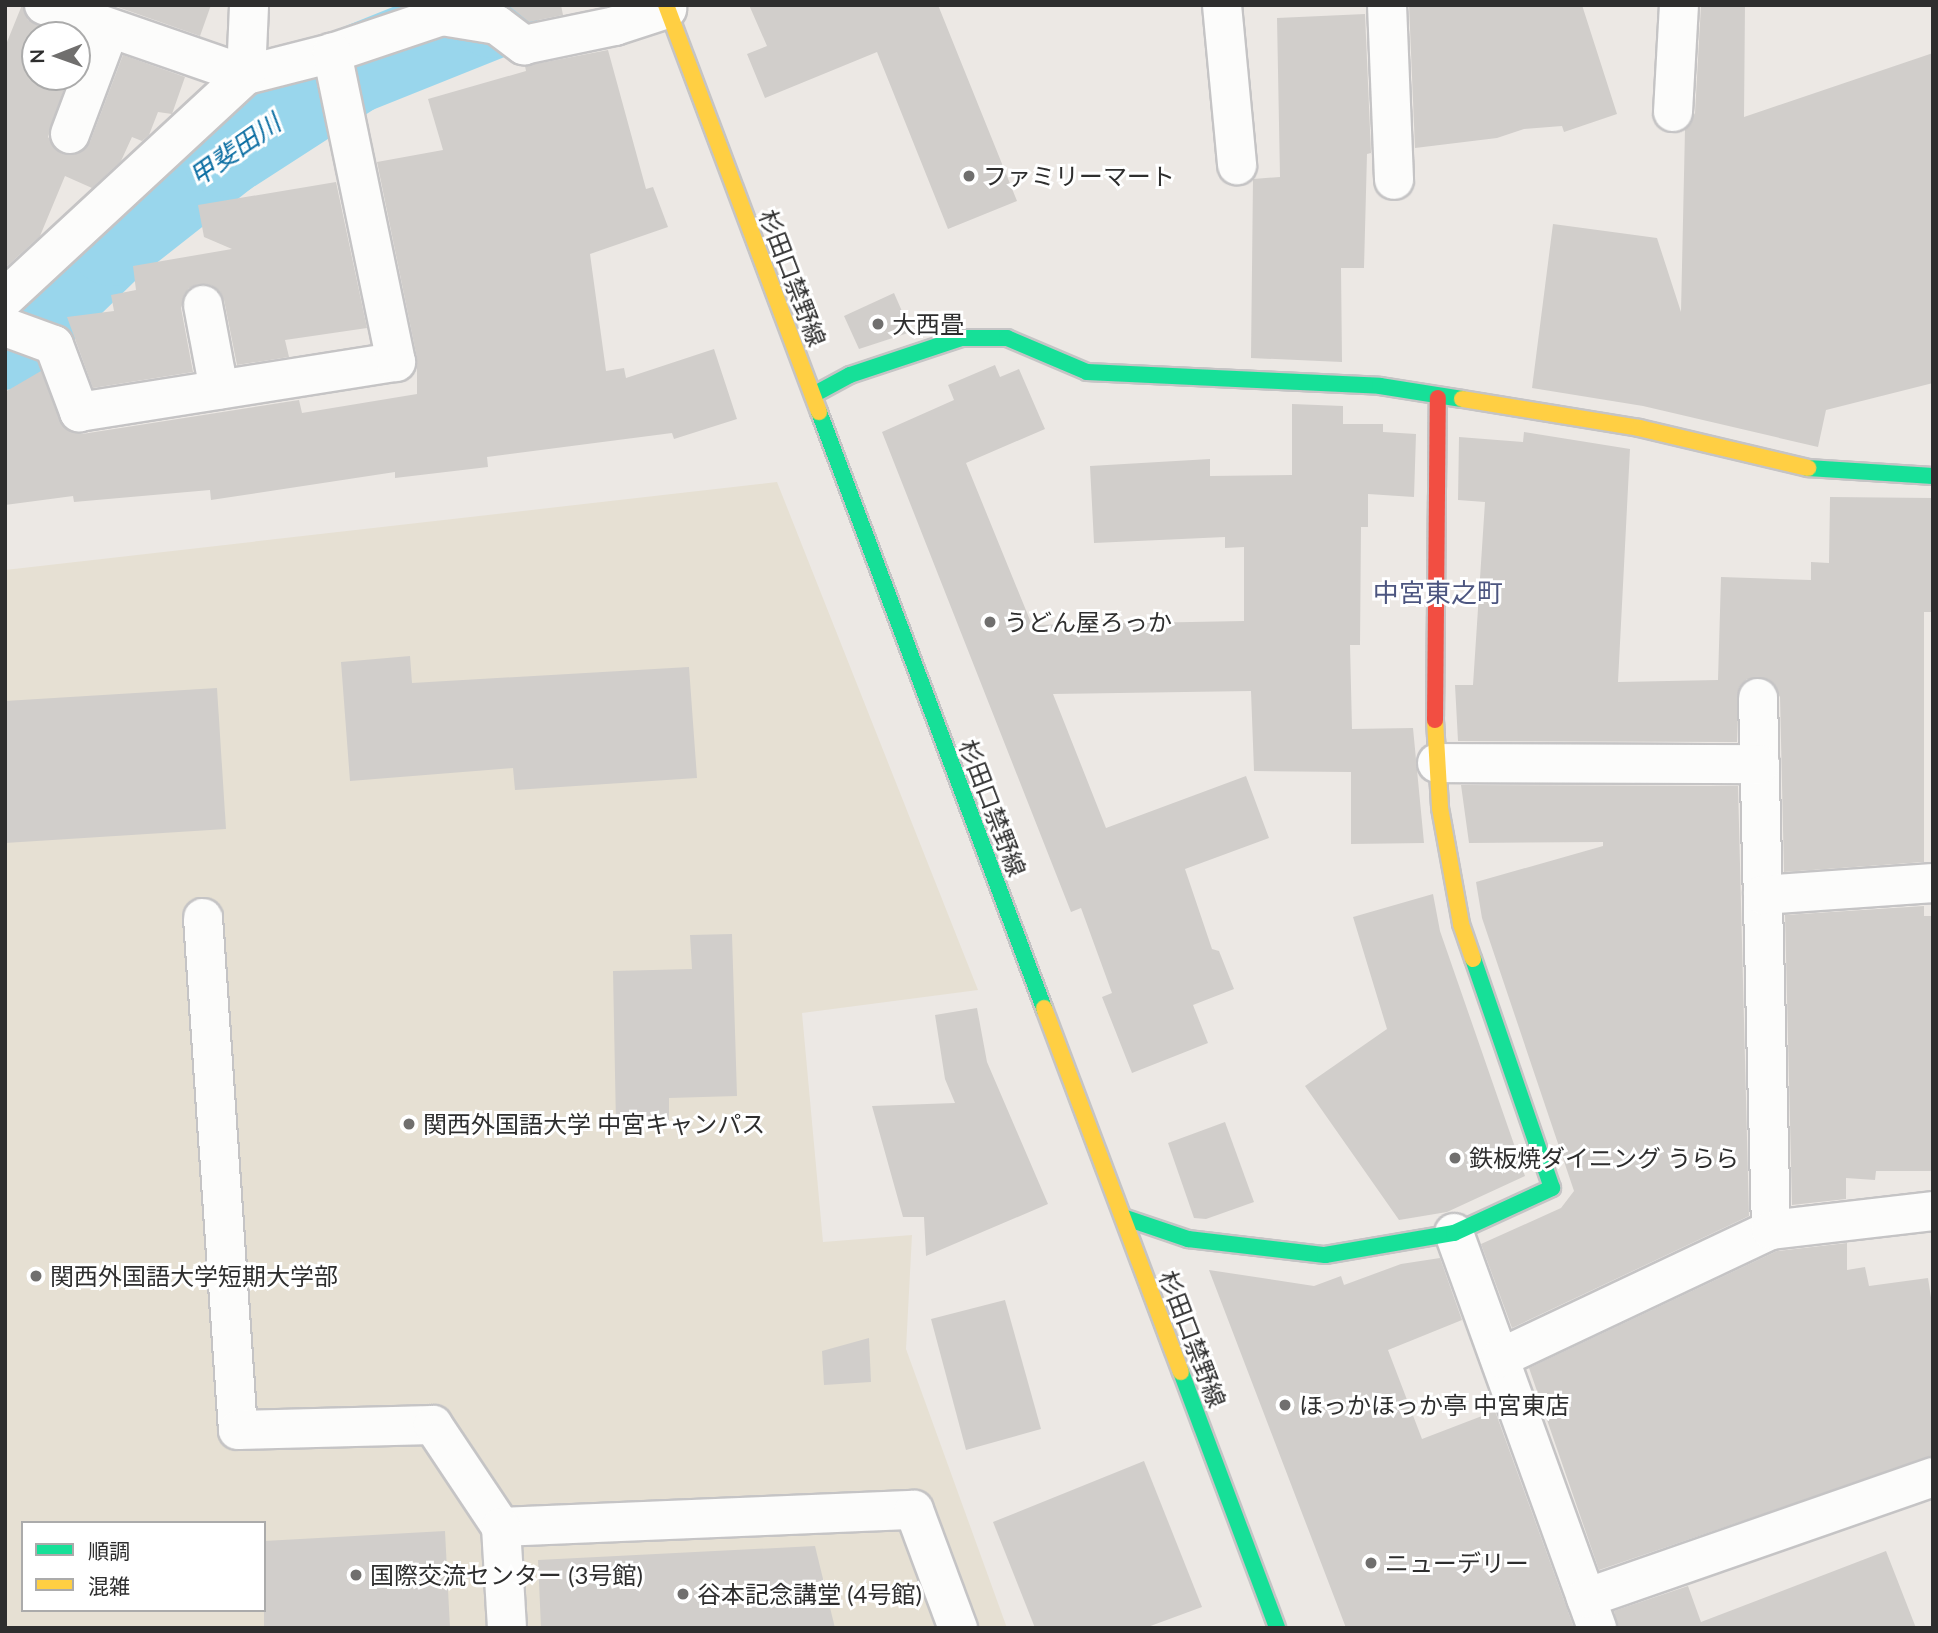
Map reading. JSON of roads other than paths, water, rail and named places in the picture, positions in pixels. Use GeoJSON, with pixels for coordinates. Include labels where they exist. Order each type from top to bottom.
{"type":"FeatureCollection","features":[{"type":"Feature","properties":{"kind":"street"},"geometry":{"type":"LineString","coordinates":[[44,5],[109,30],[246,75]]}},
{"type":"Feature","properties":{"kind":"street"},"geometry":{"type":"LineString","coordinates":[[246,75],[249,5]]}},
{"type":"Feature","properties":{"kind":"street"},"geometry":{"type":"LineString","coordinates":[[1222,5],[1237,165]]}},
{"type":"Feature","properties":{"kind":"street"},"geometry":{"type":"LineString","coordinates":[[1387,5],[1394,180]]}},
{"type":"Feature","properties":{"kind":"street"},"geometry":{"type":"LineString","coordinates":[[1673,112],[1679,5]]}},
{"type":"Feature","properties":{"kind":"street"},"geometry":{"type":"LineString","coordinates":[[5,298],[246,75],[332,55],[425,16],[497,25],[524,45],[615,26],[666,7]]}},
{"type":"Feature","properties":{"kind":"street","name":"杉田口禁野線"},"geometry":{"type":"LineString","coordinates":[[666,7],[1277,1628]]}},
{"type":"Feature","properties":{"kind":"street"},"geometry":{"type":"LineString","coordinates":[[70,134],[109,30]]}},
{"type":"Feature","properties":{"kind":"street"},"geometry":{"type":"LineString","coordinates":[[5,327],[54,345],[79,412],[396,362],[332,55]]}},
{"type":"Feature","properties":{"kind":"street"},"geometry":{"type":"LineString","coordinates":[[203,304],[219,390]]}},
{"type":"Feature","properties":{"kind":"street"},"geometry":{"type":"LineString","coordinates":[[813,395],[850,375],[961,338],[1007,338],[1087,372],[1380,386],[1438,398],[1639,428],[1800,468],[1933,476]]}},
{"type":"Feature","properties":{"kind":"street"},"geometry":{"type":"LineString","coordinates":[[1123,1217],[1188,1239],[1325,1255],[1454,1233],[1552,1188],[1461,924],[1440,808],[1433,679],[1438,398]]}},
{"type":"Feature","properties":{"kind":"street"},"geometry":{"type":"LineString","coordinates":[[1758,698],[1771,1230]]}},
{"type":"Feature","properties":{"kind":"street"},"geometry":{"type":"LineString","coordinates":[[1437,763],[1760,764]]}},
{"type":"Feature","properties":{"kind":"street"},"geometry":{"type":"LineString","coordinates":[[1763,895],[1933,883]]}},
{"type":"Feature","properties":{"kind":"street"},"geometry":{"type":"LineString","coordinates":[[203,918],[239,1430],[433,1425],[501,1527],[507,1628]]}},
{"type":"Feature","properties":{"kind":"street"},"geometry":{"type":"LineString","coordinates":[[1500,1358],[1771,1230],[1933,1211]]}},
{"type":"Feature","properties":{"kind":"street"},"geometry":{"type":"LineString","coordinates":[[1454,1233],[1591,1613],[1933,1477]]}},
{"type":"Feature","properties":{"kind":"street"},"geometry":{"type":"LineString","coordinates":[[501,1527],[914,1510],[958,1628]]}},
{"type":"Feature","properties":{"kind":"waterway","name":"甲斐田川"},"geometry":{"type":"LineString","coordinates":[[5,346],[112,242],[225,153],[354,70],[493,14],[496,5]]}},
{"type":"Feature","properties":{"kind":"place","name":"ファミリーマート"},"geometry":{"type":"Point","coordinates":[969,176]}},
{"type":"Feature","properties":{"kind":"place","name":"大西畳"},"geometry":{"type":"Point","coordinates":[878,324]}},
{"type":"Feature","properties":{"kind":"place","name":"うどん屋ろっか"},"geometry":{"type":"Point","coordinates":[990,622]}},
{"type":"Feature","properties":{"kind":"place","name":"関西外国語大学 中宮キャンパス"},"geometry":{"type":"Point","coordinates":[409,1124]}},
{"type":"Feature","properties":{"kind":"place","name":"鉄板焼ダイニング うらら"},"geometry":{"type":"Point","coordinates":[1455,1158]}},
{"type":"Feature","properties":{"kind":"place","name":"関西外国語大学短期大学部"},"geometry":{"type":"Point","coordinates":[36,1276]}},
{"type":"Feature","properties":{"kind":"place","name":"ほっかほっか亭 中宮東店"},"geometry":{"type":"Point","coordinates":[1285,1405]}},
{"type":"Feature","properties":{"kind":"place","name":"ニューデリー"},"geometry":{"type":"Point","coordinates":[1371,1563]}},
{"type":"Feature","properties":{"kind":"place","name":"国際交流センター (3号館)"},"geometry":{"type":"Point","coordinates":[356,1575]}},
{"type":"Feature","properties":{"kind":"place","name":"谷本記念講堂 (4号館)"},"geometry":{"type":"Point","coordinates":[683,1594]}},
{"type":"Feature","properties":{"kind":"district","name":"中宮東之町"},"geometry":{"type":"Point","coordinates":[1438,593]}}]}
